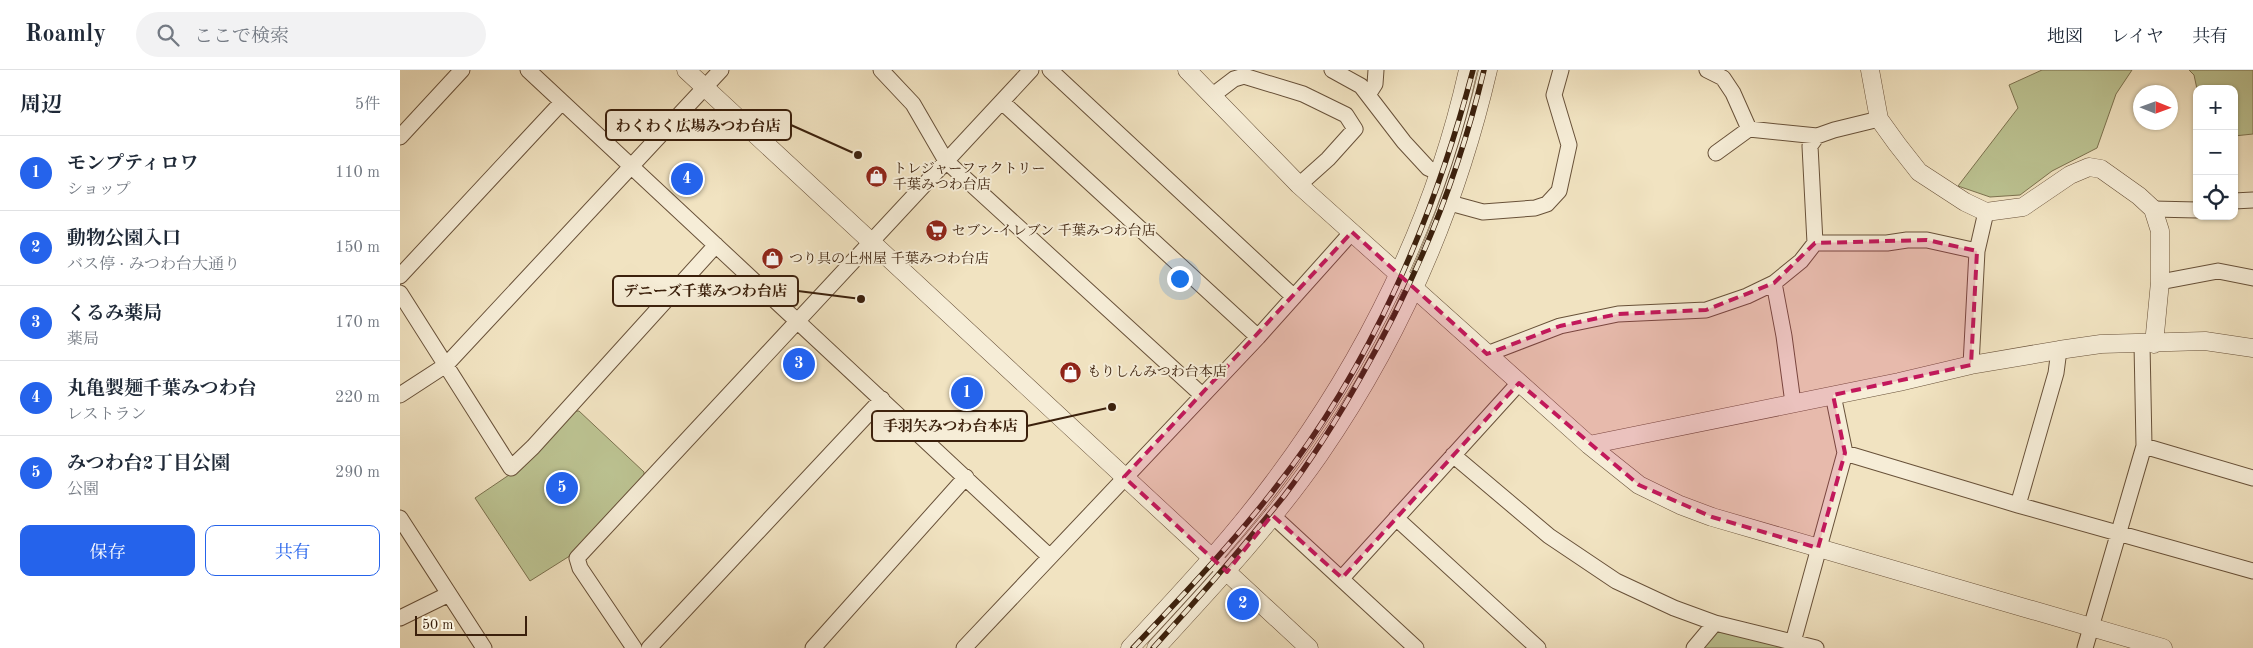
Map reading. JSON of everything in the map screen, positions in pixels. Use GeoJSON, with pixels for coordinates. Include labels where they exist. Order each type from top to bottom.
{"type":"FeatureCollection","features":[{"type":"Feature","properties":{"kind":"street"},"geometry":{"type":"LineString","coordinates":[[400,137],[462,70]]}},
{"type":"Feature","properties":{"kind":"street"},"geometry":{"type":"LineString","coordinates":[[528,70],[1049,556]]}},
{"type":"Feature","properties":{"kind":"street"},"geometry":{"type":"LineString","coordinates":[[686,70],[1309,648]]}},
{"type":"Feature","properties":{"kind":"street"},"geometry":{"type":"LineString","coordinates":[[400,395],[446,365],[721,70]]}},
{"type":"Feature","properties":{"kind":"street"},"geometry":{"type":"LineString","coordinates":[[881,70],[913,104],[946,162],[1202,395]]}},
{"type":"Feature","properties":{"kind":"street"},"geometry":{"type":"LineString","coordinates":[[634,648],[580,568],[577,558],[1031,70]]}},
{"type":"Feature","properties":{"kind":"street"},"geometry":{"type":"LineString","coordinates":[[1050,70],[1294,297]]}},
{"type":"Feature","properties":{"kind":"street"},"geometry":{"type":"LineString","coordinates":[[1187,70],[1299,184],[1398,273],[1414,290],[1589,445],[1638,485],[1680,505],[1712,517],[2163,648]]}},
{"type":"Feature","properties":{"kind":"street"},"geometry":{"type":"LineString","coordinates":[[1332,70],[1360,86],[1404,142],[1428,168],[1439,173]]}},
{"type":"Feature","properties":{"kind":"street"},"geometry":{"type":"LineString","coordinates":[[1368,95],[1375,84],[1376,70]]}},
{"type":"Feature","properties":{"kind":"street"},"geometry":{"type":"LineString","coordinates":[[1130,648],[1212,558],[1273,484],[1324,409],[1360,350],[1428,207],[1459,110],[1468,70]]}},
{"type":"Feature","properties":{"kind":"street"},"geometry":{"type":"LineString","coordinates":[[1156,648],[1227,572],[1319,454],[1379,358],[1414,290],[1450,203],[1478,114],[1488,70]]}},
{"type":"Feature","properties":{"kind":"street"},"geometry":{"type":"LineString","coordinates":[[1450,203],[1483,212],[1535,208],[1547,204],[1559,191],[1569,145],[1554,95],[1561,70]]}},
{"type":"Feature","properties":{"kind":"street"},"geometry":{"type":"LineString","coordinates":[[1707,70],[1723,78],[1733,93],[1749,129]]}},
{"type":"Feature","properties":{"kind":"street"},"geometry":{"type":"LineString","coordinates":[[1870,70],[1879,119],[1918,172],[1966,202],[1986,212],[2024,207],[2070,175],[2089,167],[2101,169],[2139,196],[2153,209],[2160,231],[2160,282],[2148,344],[2144,446],[2085,648]]}},
{"type":"Feature","properties":{"kind":"street"},"geometry":{"type":"LineString","coordinates":[[1213,95],[1234,79],[1244,76],[1303,94],[1346,115],[1355,129],[1328,159],[1299,184]]}},
{"type":"Feature","properties":{"kind":"street"},"geometry":{"type":"LineString","coordinates":[[400,276],[562,102]]}},
{"type":"Feature","properties":{"kind":"street"},"geometry":{"type":"LineString","coordinates":[[1002,102],[1258,337]]}},
{"type":"Feature","properties":{"kind":"street"},"geometry":{"type":"LineString","coordinates":[[1716,153],[1749,129],[1817,136],[1879,119]]}},
{"type":"Feature","properties":{"kind":"street"},"geometry":{"type":"LineString","coordinates":[[1487,354],[1560,326],[1618,314],[1706,310],[1747,296],[1774,283],[1801,260],[1815,243],[1810,146],[1817,136]]}},
{"type":"Feature","properties":{"kind":"street"},"geometry":{"type":"LineString","coordinates":[[2238,201],[2253,200]]}},
{"type":"Feature","properties":{"kind":"street"},"geometry":{"type":"LineString","coordinates":[[2153,209],[2193,210]]}},
{"type":"Feature","properties":{"kind":"street"},"geometry":{"type":"LineString","coordinates":[[1971,365],[1977,251],[1986,212]]}},
{"type":"Feature","properties":{"kind":"street"},"geometry":{"type":"LineString","coordinates":[[964,648],[1258,337],[1352,232]]}},
{"type":"Feature","properties":{"kind":"street"},"geometry":{"type":"LineString","coordinates":[[1815,243],[1887,243],[1927,240],[1977,251]]}},
{"type":"Feature","properties":{"kind":"street"},"geometry":{"type":"LineString","coordinates":[[400,293],[510,468],[533,447],[716,245]]}},
{"type":"Feature","properties":{"kind":"street"},"geometry":{"type":"LineString","coordinates":[[2160,282],[2218,271],[2253,278]]}},
{"type":"Feature","properties":{"kind":"street"},"geometry":{"type":"LineString","coordinates":[[1774,283],[1784,336],[1793,403]]}},
{"type":"Feature","properties":{"kind":"street"},"geometry":{"type":"LineString","coordinates":[[1589,445],[1971,365],[2059,350],[2101,344],[2148,344],[2205,340],[2253,348]]}},
{"type":"Feature","properties":{"kind":"street"},"geometry":{"type":"LineString","coordinates":[[2018,505],[2056,373],[2059,350]]}},
{"type":"Feature","properties":{"kind":"street"},"geometry":{"type":"LineString","coordinates":[[1342,578],[1519,382]]}},
{"type":"Feature","properties":{"kind":"street"},"geometry":{"type":"LineString","coordinates":[[1793,642],[1845,453],[1833,395]]}},
{"type":"Feature","properties":{"kind":"street"},"geometry":{"type":"LineString","coordinates":[[650,648],[882,399]]}},
{"type":"Feature","properties":{"kind":"street"},"geometry":{"type":"LineString","coordinates":[[2144,446],[2253,478]]}},
{"type":"Feature","properties":{"kind":"street"},"geometry":{"type":"LineString","coordinates":[[1845,453],[2018,505],[2253,571]]}},
{"type":"Feature","properties":{"kind":"street"},"geometry":{"type":"LineString","coordinates":[[1453,455],[1549,536],[1616,581],[1674,608],[1715,623],[1816,648]]}},
{"type":"Feature","properties":{"kind":"street"},"geometry":{"type":"LineString","coordinates":[[813,648],[966,477]]}},
{"type":"Feature","properties":{"kind":"street"},"geometry":{"type":"LineString","coordinates":[[1272,515],[1416,648]]}},
{"type":"Feature","properties":{"kind":"street"},"geometry":{"type":"LineString","coordinates":[[400,518],[484,648]]}},
{"type":"Feature","properties":{"kind":"street"},"geometry":{"type":"LineString","coordinates":[[1396,518],[1538,648]]}},
{"type":"Feature","properties":{"kind":"street"},"geometry":{"type":"LineString","coordinates":[[400,618],[449,594]]}},
{"type":"Feature","properties":{"kind":"street"},"geometry":{"type":"LineString","coordinates":[[1694,648],[1715,623]]}},
{"type":"Feature","properties":{"kind":"highlighted area"},"geometry":{"type":"Polygon","coordinates":[[[1352,232],[1487,354],[1560,326],[1618,314],[1706,310],[1774,283],[1815,243],[1927,240],[1977,251],[1971,365],[1833,395],[1845,453],[1818,548],[1712,517],[1639,485],[1519,383],[1342,578],[1272,515],[1227,572],[1124,477],[1352,232]]]}},
{"type":"Feature","properties":{"kind":"green space"},"geometry":{"type":"Polygon","coordinates":[[[2042,70],[2132,70],[2116,94],[2097,148],[2052,171],[2020,195],[1990,197],[1958,186],[2018,108],[2009,85],[2042,70]]]}},
{"type":"Feature","properties":{"kind":"green space"},"geometry":{"type":"Polygon","coordinates":[[[2189,70],[2253,70],[2253,134],[2238,136],[2238,85],[2196,85],[2194,75],[2189,70]]]}},
{"type":"Feature","properties":{"kind":"green space"},"geometry":{"type":"Polygon","coordinates":[[[570,411],[579,411],[644,472],[644,479],[576,552],[530,581],[475,498],[509,475],[570,411]]]}},
{"type":"Feature","properties":{"kind":"green space"},"geometry":{"type":"Polygon","coordinates":[[[1715,629],[1785,648],[1701,648],[1715,629]]]}},
{"type":"Feature","properties":{"kind":"railway"},"geometry":{"type":"LineString","coordinates":[[1133,648],[1242,529],[1276,487],[1310,440],[1341,392],[1370,341],[1396,289],[1419,235],[1439,181],[1473,70]]}},
{"type":"Feature","properties":{"kind":"railway"},"geometry":{"type":"LineString","coordinates":[[1153,648],[1220,573],[1295,482],[1353,390],[1401,302],[1434,227],[1462,150],[1484,70]]}},
{"type":"Feature","properties":{"kind":"place","name":"わくわく広場みつわ台店"},"geometry":{"type":"Point","coordinates":[858,155]}},
{"type":"Feature","properties":{"kind":"place","name":"トレジャーファクトリー 千葉みつわ台店"},"geometry":{"type":"Point","coordinates":[877,177]}},
{"type":"Feature","properties":{"kind":"place","name":"丸亀製麺千葉みつわ台"},"geometry":{"type":"Point","coordinates":[687,179]}},
{"type":"Feature","properties":{"kind":"place","name":"セブン-イレブン 千葉みつわ台店"},"geometry":{"type":"Point","coordinates":[936,231]}},
{"type":"Feature","properties":{"kind":"place","name":"つり具の上州屋 千葉みつわ台店"},"geometry":{"type":"Point","coordinates":[773,259]}},
{"type":"Feature","properties":{"kind":"place","name":"デニーズ千葉みつわ台店"},"geometry":{"type":"Point","coordinates":[861,299]}},
{"type":"Feature","properties":{"kind":"place","name":"くるみ薬局"},"geometry":{"type":"Point","coordinates":[799,364]}},
{"type":"Feature","properties":{"kind":"place","name":"もりしんみつわ台本店"},"geometry":{"type":"Point","coordinates":[1071,372]}},
{"type":"Feature","properties":{"kind":"place","name":"モンプティロワ"},"geometry":{"type":"Point","coordinates":[967,393]}},
{"type":"Feature","properties":{"kind":"place","name":"手羽矢みつわ台本店"},"geometry":{"type":"Point","coordinates":[1112,407]}},
{"type":"Feature","properties":{"kind":"place","name":"みつわ台2丁目公園"},"geometry":{"type":"Point","coordinates":[562,488]}},
{"type":"Feature","properties":{"kind":"place","name":"動物公園入口"},"geometry":{"type":"Point","coordinates":[1243,604]}}]}
